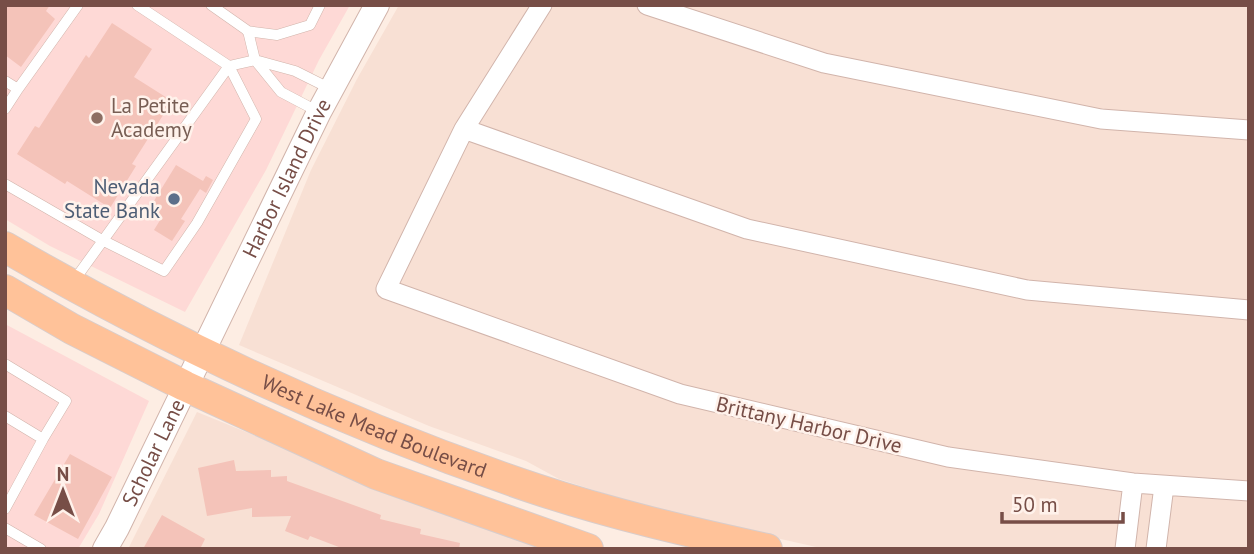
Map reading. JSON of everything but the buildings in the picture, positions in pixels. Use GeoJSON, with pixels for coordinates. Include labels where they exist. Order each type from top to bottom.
{"type":"FeatureCollection","features":[{"type":"Feature","properties":{"kind":"main road","name":"West Lake Mead Boulevard"},"geometry":{"type":"LineString","coordinates":[[5,247],[201,353],[393,436],[524,485],[598,508],[767,549]]}},
{"type":"Feature","properties":{"kind":"main road","name":"West Lake Mead Boulevard"},"geometry":{"type":"LineString","coordinates":[[5,290],[72,329],[185,386],[376,474],[588,549]]}},
{"type":"Feature","properties":{"kind":"street","name":"Harbor Island Drive"},"geometry":{"type":"LineString","coordinates":[[201,353],[318,112],[377,5]]}},
{"type":"Feature","properties":{"kind":"street"},"geometry":{"type":"LineString","coordinates":[[542,5],[464,129],[747,229],[1027,290],[1249,310]]}},
{"type":"Feature","properties":{"kind":"street"},"geometry":{"type":"LineString","coordinates":[[647,5],[824,63],[1101,119],[1249,130]]}},
{"type":"Feature","properties":{"kind":"street","name":"Brittany Harbor Drive"},"geometry":{"type":"LineString","coordinates":[[464,129],[386,289],[680,394],[948,457],[1133,483],[1249,491]]}},
{"type":"Feature","properties":{"kind":"street","name":"Scholar Lane"},"geometry":{"type":"LineString","coordinates":[[105,549],[201,353]]}},
{"type":"Feature","properties":{"kind":"street"},"geometry":{"type":"LineString","coordinates":[[1125,549],[1133,483]]}},
{"type":"Feature","properties":{"kind":"street"},"geometry":{"type":"LineString","coordinates":[[1156,549],[1164,486]]}},
{"type":"Feature","properties":{"kind":"lane"},"geometry":{"type":"LineString","coordinates":[[5,109],[78,5]]}},
{"type":"Feature","properties":{"kind":"lane"},"geometry":{"type":"LineString","coordinates":[[5,184],[102,240],[164,271],[197,223],[256,119],[229,65],[137,5]]}},
{"type":"Feature","properties":{"kind":"lane"},"geometry":{"type":"LineString","coordinates":[[211,5],[247,30],[277,35],[310,25],[320,5]]}},
{"type":"Feature","properties":{"kind":"lane"},"geometry":{"type":"LineString","coordinates":[[247,30],[255,60],[281,92],[318,112]]}},
{"type":"Feature","properties":{"kind":"lane"},"geometry":{"type":"LineString","coordinates":[[71,285],[229,65],[255,60],[295,71],[331,89]]}},
{"type":"Feature","properties":{"kind":"lane"},"geometry":{"type":"LineString","coordinates":[[5,81],[18,89]]}},
{"type":"Feature","properties":{"kind":"lane"},"geometry":{"type":"LineString","coordinates":[[5,364],[66,401],[5,509]]}},
{"type":"Feature","properties":{"kind":"lane"},"geometry":{"type":"LineString","coordinates":[[5,416],[43,439]]}},
{"type":"Feature","properties":{"kind":"lane"},"geometry":{"type":"LineString","coordinates":[[5,528],[41,549]]}},
{"type":"Feature","properties":{"kind":"shaded area"},"geometry":{"type":"Polygon","coordinates":[[[5,5],[350,5],[319,60],[266,170],[185,312],[50,246],[5,219],[5,5]]]}},
{"type":"Feature","properties":{"kind":"shaded area"},"geometry":{"type":"Polygon","coordinates":[[[399,5],[1249,5],[1249,549],[825,549],[666,513],[559,479],[526,461],[429,426],[239,345],[311,170],[357,79],[399,5]]]}},
{"type":"Feature","properties":{"kind":"shaded area"},"geometry":{"type":"Polygon","coordinates":[[[5,324],[149,401],[99,514],[78,549],[10,549],[5,546],[5,324]]]}},
{"type":"Feature","properties":{"kind":"shaded area"},"geometry":{"type":"Polygon","coordinates":[[[197,412],[405,497],[551,549],[128,549],[197,412]]]}},
{"type":"Feature","properties":{"kind":"place","name":"La Petite Academy"},"geometry":{"type":"Point","coordinates":[97,118]}},
{"type":"Feature","properties":{"kind":"place","name":"Nevada State Bank"},"geometry":{"type":"Point","coordinates":[174,199]}}]}
